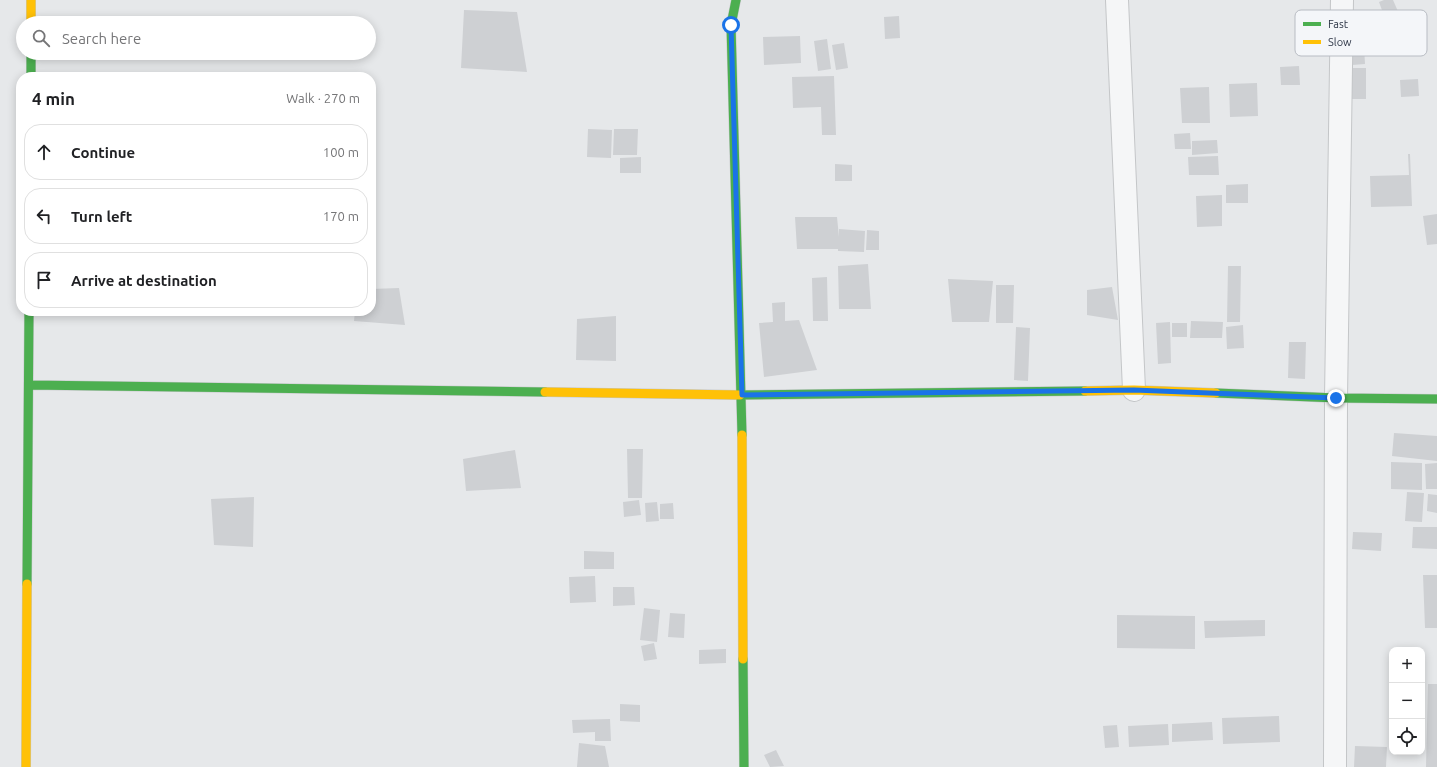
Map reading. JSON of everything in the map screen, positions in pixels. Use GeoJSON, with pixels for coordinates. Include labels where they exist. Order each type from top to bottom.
{"type":"FeatureCollection","features":[{"type":"Feature","properties":{"kind":"street"},"geometry":{"type":"LineString","coordinates":[[31,0],[31,16]]}},
{"type":"Feature","properties":{"kind":"street"},"geometry":{"type":"LineString","coordinates":[[736,0],[731,25],[742,395],[744,767]]}},
{"type":"Feature","properties":{"kind":"street"},"geometry":{"type":"LineString","coordinates":[[1117,0],[1134,390]]}},
{"type":"Feature","properties":{"kind":"street"},"geometry":{"type":"LineString","coordinates":[[1342,0],[1342,10]]}},
{"type":"Feature","properties":{"kind":"street"},"geometry":{"type":"LineString","coordinates":[[1335,767],[1336,398],[1341,56]]}},
{"type":"Feature","properties":{"kind":"street"},"geometry":{"type":"LineString","coordinates":[[31,60],[31,72]]}},
{"type":"Feature","properties":{"kind":"street"},"geometry":{"type":"LineString","coordinates":[[26,767],[29,316]]}},
{"type":"Feature","properties":{"kind":"street"},"geometry":{"type":"LineString","coordinates":[[29,385],[742,395],[1134,390],[1336,398],[1437,399]]}},
{"type":"Feature","properties":{"kind":"building"},"geometry":{"type":"Polygon","coordinates":[[[1384,0],[1393,0],[1397,10],[1382,10],[1379,2],[1384,0]]]}},
{"type":"Feature","properties":{"kind":"building"},"geometry":{"type":"Polygon","coordinates":[[[464,10],[517,12],[527,72],[461,68],[464,10]]]}},
{"type":"Feature","properties":{"kind":"building"},"geometry":{"type":"Polygon","coordinates":[[[899,16],[900,38],[885,39],[884,17],[899,16]]]}},
{"type":"Feature","properties":{"kind":"building"},"geometry":{"type":"Polygon","coordinates":[[[800,36],[801,63],[764,65],[763,37],[800,36]]]}},
{"type":"Feature","properties":{"kind":"building"},"geometry":{"type":"Polygon","coordinates":[[[827,39],[831,69],[818,71],[814,41],[827,39]]]}},
{"type":"Feature","properties":{"kind":"building"},"geometry":{"type":"Polygon","coordinates":[[[844,43],[848,68],[836,70],[832,45],[844,43]]]}},
{"type":"Feature","properties":{"kind":"building"},"geometry":{"type":"Polygon","coordinates":[[[1352,56],[1365,56],[1365,64],[1352,65],[1352,56]]]}},
{"type":"Feature","properties":{"kind":"building"},"geometry":{"type":"Polygon","coordinates":[[[1299,66],[1300,85],[1281,85],[1280,67],[1299,66]]]}},
{"type":"Feature","properties":{"kind":"building"},"geometry":{"type":"Polygon","coordinates":[[[1350,68],[1366,68],[1366,99],[1350,99],[1350,68]]]}},
{"type":"Feature","properties":{"kind":"building"},"geometry":{"type":"Polygon","coordinates":[[[834,76],[836,135],[822,135],[821,107],[793,108],[792,77],[834,76]]]}},
{"type":"Feature","properties":{"kind":"building"},"geometry":{"type":"Polygon","coordinates":[[[1418,79],[1419,96],[1401,97],[1400,80],[1418,79]]]}},
{"type":"Feature","properties":{"kind":"building"},"geometry":{"type":"Polygon","coordinates":[[[1257,83],[1258,116],[1230,117],[1229,84],[1257,83]]]}},
{"type":"Feature","properties":{"kind":"building"},"geometry":{"type":"Polygon","coordinates":[[[1209,87],[1210,123],[1182,123],[1180,88],[1209,87]]]}},
{"type":"Feature","properties":{"kind":"building"},"geometry":{"type":"Polygon","coordinates":[[[588,129],[612,130],[611,158],[587,157],[588,129]]]}},
{"type":"Feature","properties":{"kind":"building"},"geometry":{"type":"Polygon","coordinates":[[[614,129],[638,129],[637,155],[613,155],[614,129]]]}},
{"type":"Feature","properties":{"kind":"building"},"geometry":{"type":"Polygon","coordinates":[[[1190,133],[1191,149],[1175,149],[1174,134],[1190,133]]]}},
{"type":"Feature","properties":{"kind":"building"},"geometry":{"type":"Polygon","coordinates":[[[1217,140],[1218,153],[1192,155],[1192,141],[1217,140]]]}},
{"type":"Feature","properties":{"kind":"building"},"geometry":{"type":"Polygon","coordinates":[[[1408,154],[1410,154],[1412,206],[1371,207],[1370,176],[1409,175],[1408,154]]]}},
{"type":"Feature","properties":{"kind":"building"},"geometry":{"type":"Polygon","coordinates":[[[1218,156],[1219,175],[1189,175],[1188,157],[1218,156]]]}},
{"type":"Feature","properties":{"kind":"building"},"geometry":{"type":"Polygon","coordinates":[[[641,157],[641,173],[620,173],[620,158],[641,157]]]}},
{"type":"Feature","properties":{"kind":"building"},"geometry":{"type":"Polygon","coordinates":[[[835,164],[852,165],[852,181],[835,181],[835,164]]]}},
{"type":"Feature","properties":{"kind":"building"},"geometry":{"type":"Polygon","coordinates":[[[1248,184],[1248,203],[1226,203],[1226,185],[1248,184]]]}},
{"type":"Feature","properties":{"kind":"building"},"geometry":{"type":"Polygon","coordinates":[[[1222,195],[1222,226],[1197,227],[1196,196],[1222,195]]]}},
{"type":"Feature","properties":{"kind":"building"},"geometry":{"type":"Polygon","coordinates":[[[1437,214],[1437,244],[1427,245],[1423,216],[1437,214]]]}},
{"type":"Feature","properties":{"kind":"building"},"geometry":{"type":"Polygon","coordinates":[[[795,217],[837,217],[839,237],[839,229],[865,231],[864,252],[838,251],[838,249],[797,249],[795,217]]]}},
{"type":"Feature","properties":{"kind":"building"},"geometry":{"type":"Polygon","coordinates":[[[867,230],[879,231],[879,250],[866,250],[867,230]]]}},
{"type":"Feature","properties":{"kind":"building"},"geometry":{"type":"Polygon","coordinates":[[[868,264],[871,309],[839,309],[838,266],[868,264]]]}},
{"type":"Feature","properties":{"kind":"building"},"geometry":{"type":"Polygon","coordinates":[[[1228,266],[1241,266],[1240,322],[1227,322],[1228,266]]]}},
{"type":"Feature","properties":{"kind":"building"},"geometry":{"type":"Polygon","coordinates":[[[827,277],[828,321],[813,321],[812,278],[827,277]]]}},
{"type":"Feature","properties":{"kind":"building"},"geometry":{"type":"Polygon","coordinates":[[[948,279],[993,281],[989,322],[952,322],[948,279]]]}},
{"type":"Feature","properties":{"kind":"building"},"geometry":{"type":"Polygon","coordinates":[[[996,285],[1014,285],[1013,323],[996,323],[996,285]]]}},
{"type":"Feature","properties":{"kind":"building"},"geometry":{"type":"Polygon","coordinates":[[[1112,287],[1118,320],[1087,315],[1087,290],[1112,287]]]}},
{"type":"Feature","properties":{"kind":"building"},"geometry":{"type":"Polygon","coordinates":[[[399,288],[405,325],[354,321],[354,316],[376,316],[376,289],[399,288]]]}},
{"type":"Feature","properties":{"kind":"building"},"geometry":{"type":"Polygon","coordinates":[[[785,302],[785,321],[799,320],[817,370],[764,377],[759,323],[773,322],[772,303],[785,302]]]}},
{"type":"Feature","properties":{"kind":"building"},"geometry":{"type":"Polygon","coordinates":[[[616,316],[616,361],[576,360],[577,319],[616,316]]]}},
{"type":"Feature","properties":{"kind":"building"},"geometry":{"type":"Polygon","coordinates":[[[1191,321],[1223,322],[1222,338],[1190,338],[1191,321]]]}},
{"type":"Feature","properties":{"kind":"building"},"geometry":{"type":"Polygon","coordinates":[[[1170,322],[1171,363],[1158,364],[1156,323],[1170,322]]]}},
{"type":"Feature","properties":{"kind":"building"},"geometry":{"type":"Polygon","coordinates":[[[1172,323],[1187,323],[1187,337],[1172,337],[1172,323]]]}},
{"type":"Feature","properties":{"kind":"building"},"geometry":{"type":"Polygon","coordinates":[[[1243,325],[1244,348],[1227,349],[1226,327],[1243,325]]]}},
{"type":"Feature","properties":{"kind":"building"},"geometry":{"type":"Polygon","coordinates":[[[1016,327],[1030,328],[1028,381],[1014,380],[1016,327]]]}},
{"type":"Feature","properties":{"kind":"building"},"geometry":{"type":"Polygon","coordinates":[[[1289,342],[1306,342],[1305,379],[1288,378],[1289,342]]]}},
{"type":"Feature","properties":{"kind":"building"},"geometry":{"type":"Polygon","coordinates":[[[1394,433],[1437,436],[1437,461],[1392,456],[1394,433]]]}},
{"type":"Feature","properties":{"kind":"building"},"geometry":{"type":"Polygon","coordinates":[[[627,449],[643,449],[642,498],[628,498],[627,449]]]}},
{"type":"Feature","properties":{"kind":"building"},"geometry":{"type":"Polygon","coordinates":[[[515,450],[521,488],[466,491],[463,459],[515,450]]]}},
{"type":"Feature","properties":{"kind":"building"},"geometry":{"type":"Polygon","coordinates":[[[1391,462],[1422,463],[1422,490],[1391,489],[1391,462]]]}},
{"type":"Feature","properties":{"kind":"building"},"geometry":{"type":"Polygon","coordinates":[[[1437,463],[1437,489],[1426,489],[1425,464],[1437,463]]]}},
{"type":"Feature","properties":{"kind":"building"},"geometry":{"type":"Polygon","coordinates":[[[1407,492],[1424,493],[1422,522],[1405,521],[1407,492]]]}},
{"type":"Feature","properties":{"kind":"building"},"geometry":{"type":"Polygon","coordinates":[[[1428,494],[1437,495],[1437,513],[1427,511],[1428,494]]]}},
{"type":"Feature","properties":{"kind":"building"},"geometry":{"type":"Polygon","coordinates":[[[254,497],[253,547],[214,545],[211,499],[254,497]]]}},
{"type":"Feature","properties":{"kind":"building"},"geometry":{"type":"Polygon","coordinates":[[[639,500],[641,515],[624,517],[623,502],[639,500]]]}},
{"type":"Feature","properties":{"kind":"building"},"geometry":{"type":"Polygon","coordinates":[[[657,502],[659,521],[646,522],[645,503],[657,502]]]}},
{"type":"Feature","properties":{"kind":"building"},"geometry":{"type":"Polygon","coordinates":[[[673,503],[674,519],[660,519],[660,504],[673,503]]]}},
{"type":"Feature","properties":{"kind":"building"},"geometry":{"type":"Polygon","coordinates":[[[1413,527],[1437,527],[1437,549],[1412,548],[1413,527]]]}},
{"type":"Feature","properties":{"kind":"building"},"geometry":{"type":"Polygon","coordinates":[[[1353,532],[1382,533],[1381,551],[1352,549],[1353,532]]]}},
{"type":"Feature","properties":{"kind":"building"},"geometry":{"type":"Polygon","coordinates":[[[584,551],[614,552],[614,569],[584,569],[584,551]]]}},
{"type":"Feature","properties":{"kind":"building"},"geometry":{"type":"Polygon","coordinates":[[[1423,575],[1437,575],[1437,628],[1425,628],[1423,575]]]}},
{"type":"Feature","properties":{"kind":"building"},"geometry":{"type":"Polygon","coordinates":[[[595,576],[596,602],[570,603],[569,577],[595,576]]]}},
{"type":"Feature","properties":{"kind":"building"},"geometry":{"type":"Polygon","coordinates":[[[613,587],[634,587],[635,605],[613,606],[613,587]]]}},
{"type":"Feature","properties":{"kind":"building"},"geometry":{"type":"Polygon","coordinates":[[[644,608],[660,610],[657,642],[640,640],[644,608]]]}},
{"type":"Feature","properties":{"kind":"building"},"geometry":{"type":"Polygon","coordinates":[[[670,613],[685,614],[684,638],[668,637],[670,613]]]}},
{"type":"Feature","properties":{"kind":"building"},"geometry":{"type":"Polygon","coordinates":[[[1117,615],[1195,616],[1195,649],[1117,648],[1117,615]]]}},
{"type":"Feature","properties":{"kind":"building"},"geometry":{"type":"Polygon","coordinates":[[[1265,620],[1265,636],[1205,638],[1204,621],[1265,620]]]}},
{"type":"Feature","properties":{"kind":"building"},"geometry":{"type":"Polygon","coordinates":[[[654,643],[657,659],[644,661],[641,646],[654,643]]]}},
{"type":"Feature","properties":{"kind":"building"},"geometry":{"type":"Polygon","coordinates":[[[726,649],[726,663],[699,664],[699,650],[726,649]]]}},
{"type":"Feature","properties":{"kind":"building"},"geometry":{"type":"Polygon","coordinates":[[[1428,684],[1437,684],[1437,767],[1426,767],[1428,684]]]}},
{"type":"Feature","properties":{"kind":"building"},"geometry":{"type":"Polygon","coordinates":[[[620,704],[640,705],[640,722],[620,721],[620,704]]]}},
{"type":"Feature","properties":{"kind":"building"},"geometry":{"type":"Polygon","coordinates":[[[1279,716],[1280,742],[1223,744],[1222,718],[1279,716]]]}},
{"type":"Feature","properties":{"kind":"building"},"geometry":{"type":"Polygon","coordinates":[[[610,719],[611,741],[595,741],[595,732],[573,733],[572,720],[610,719]]]}},
{"type":"Feature","properties":{"kind":"building"},"geometry":{"type":"Polygon","coordinates":[[[1212,722],[1213,740],[1172,742],[1172,724],[1212,722]]]}},
{"type":"Feature","properties":{"kind":"building"},"geometry":{"type":"Polygon","coordinates":[[[1168,724],[1169,745],[1129,747],[1128,726],[1168,724]]]}},
{"type":"Feature","properties":{"kind":"building"},"geometry":{"type":"Polygon","coordinates":[[[1117,725],[1119,747],[1105,748],[1103,726],[1117,725]]]}},
{"type":"Feature","properties":{"kind":"building"},"geometry":{"type":"Polygon","coordinates":[[[579,743],[605,746],[609,767],[577,767],[579,743]]]}},
{"type":"Feature","properties":{"kind":"building"},"geometry":{"type":"Polygon","coordinates":[[[1355,746],[1387,747],[1386,767],[1354,767],[1355,746]]]}},
{"type":"Feature","properties":{"kind":"building"},"geometry":{"type":"Polygon","coordinates":[[[776,750],[784,766],[770,767],[764,755],[776,750]]]}},
{"type":"Feature","properties":{"kind":"traffic: fast"},"geometry":{"type":"LineString","coordinates":[[736,0],[731,25],[742,435]]}},
{"type":"Feature","properties":{"kind":"traffic: fast"},"geometry":{"type":"LineString","coordinates":[[31,60],[31,72]]}},
{"type":"Feature","properties":{"kind":"traffic: fast"},"geometry":{"type":"LineString","coordinates":[[27,584],[29,316]]}},
{"type":"Feature","properties":{"kind":"traffic: fast"},"geometry":{"type":"LineString","coordinates":[[29,385],[545,392]]}},
{"type":"Feature","properties":{"kind":"traffic: fast"},"geometry":{"type":"LineString","coordinates":[[740,395],[1085,391]]}},
{"type":"Feature","properties":{"kind":"traffic: fast"},"geometry":{"type":"LineString","coordinates":[[1216,393],[1336,398],[1437,399]]}},
{"type":"Feature","properties":{"kind":"traffic: fast"},"geometry":{"type":"LineString","coordinates":[[743,659],[744,767]]}},
{"type":"Feature","properties":{"kind":"traffic: slow"},"geometry":{"type":"LineString","coordinates":[[31,0],[31,16]]}},
{"type":"Feature","properties":{"kind":"traffic: slow"},"geometry":{"type":"LineString","coordinates":[[1085,391],[1134,390],[1216,393]]}},
{"type":"Feature","properties":{"kind":"traffic: slow"},"geometry":{"type":"LineString","coordinates":[[545,392],[740,395]]}},
{"type":"Feature","properties":{"kind":"traffic: slow"},"geometry":{"type":"LineString","coordinates":[[742,435],[743,659]]}},
{"type":"Feature","properties":{"kind":"traffic: slow"},"geometry":{"type":"LineString","coordinates":[[26,767],[27,584]]}},
{"type":"Feature","properties":{"kind":"route"},"geometry":{"type":"LineString","coordinates":[[731,25],[742,395],[1134,390],[1336,398]]}}]}
